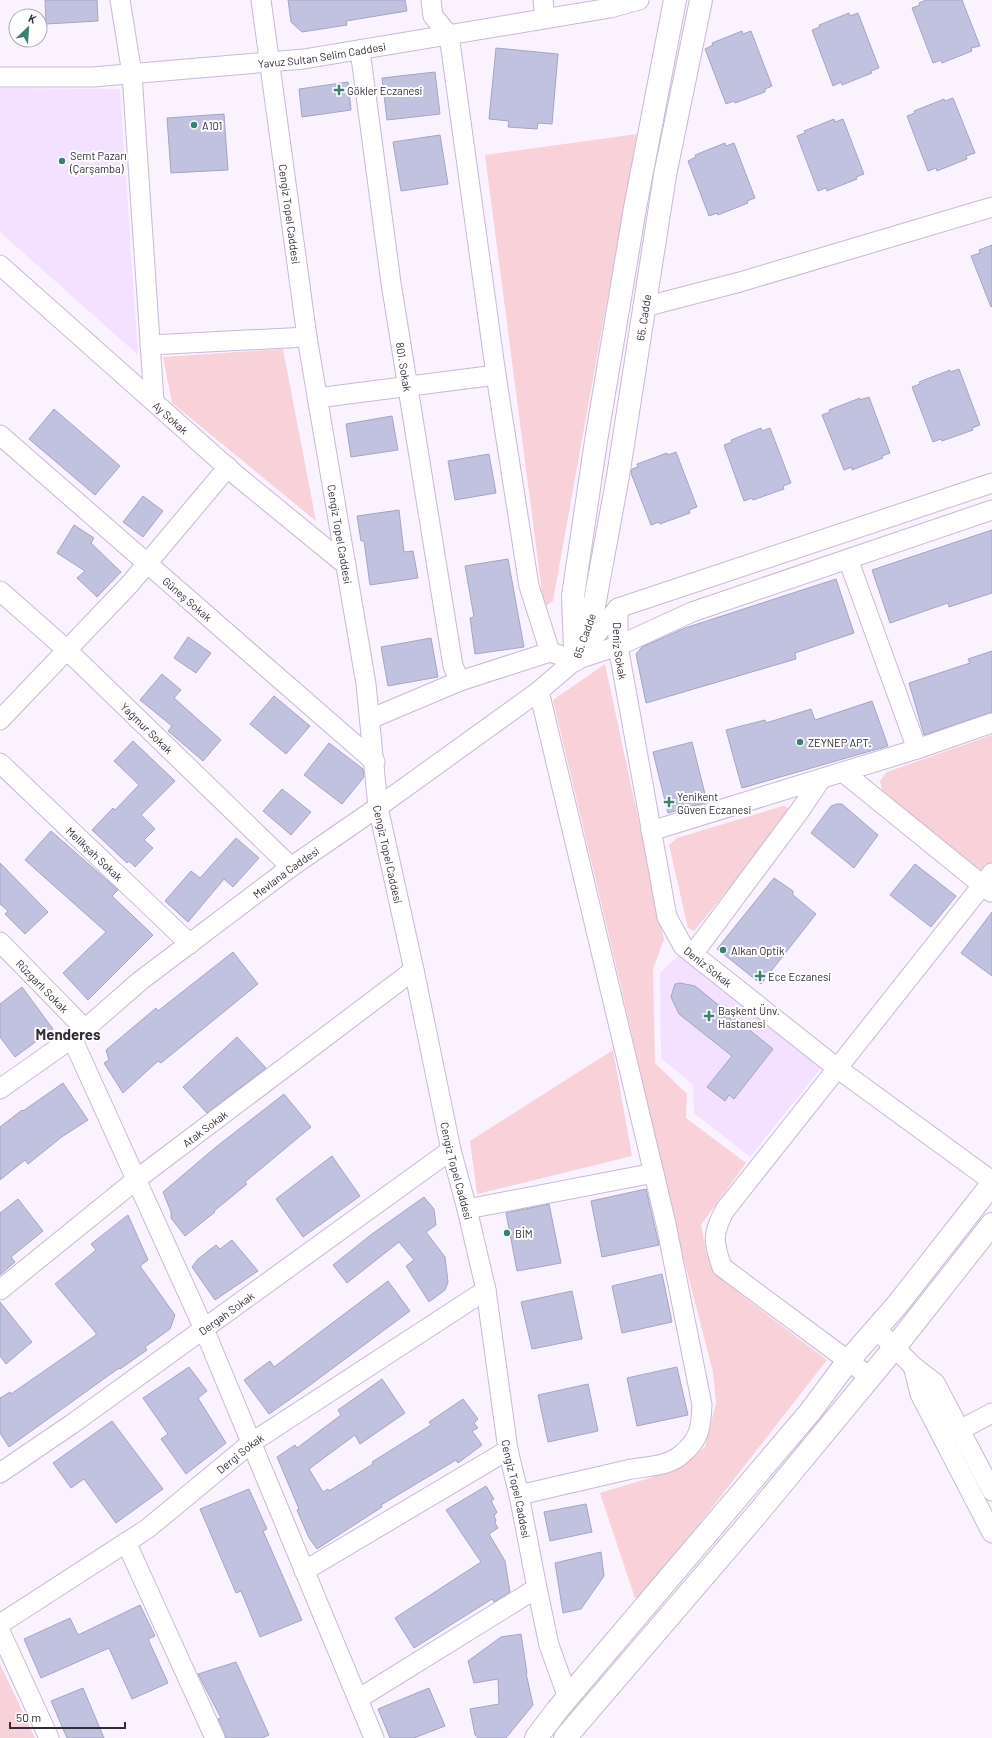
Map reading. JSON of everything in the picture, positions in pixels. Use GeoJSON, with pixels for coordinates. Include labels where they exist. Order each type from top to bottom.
{"type":"FeatureCollection","features":[{"type":"Feature","properties":{"kind":"main road","name":"65. Cadde"},"geometry":{"type":"LineString","coordinates":[[575,660],[572,596],[635,208],[675,0]]}},
{"type":"Feature","properties":{"kind":"main road","name":"65. Cadde"},"geometry":{"type":"LineString","coordinates":[[575,660],[594,606],[618,476],[665,175],[701,0]]}},
{"type":"Feature","properties":{"kind":"main road"},"geometry":{"type":"LineString","coordinates":[[536,1738],[568,1698],[810,1412],[848,1361],[897,1304],[992,1184]]}},
{"type":"Feature","properties":{"kind":"main road"},"geometry":{"type":"LineString","coordinates":[[570,1732],[757,1514],[895,1347],[992,1224]]}},
{"type":"Feature","properties":{"kind":"main road"},"geometry":{"type":"LineString","coordinates":[[568,1698],[594,1704]]}},
{"type":"Feature","properties":{"kind":"main road"},"geometry":{"type":"LineString","coordinates":[[568,1698],[570,1732]]}},
{"type":"Feature","properties":{"kind":"street"},"geometry":{"type":"LineString","coordinates":[[120,0],[132,74],[154,401]]}},
{"type":"Feature","properties":{"kind":"street","name":"Cengiz Topel Caddesi"},"geometry":{"type":"LineString","coordinates":[[261,0],[307,337],[366,684],[378,807],[414,970],[451,1150],[467,1209],[486,1290],[508,1450],[519,1495],[549,1645],[568,1698]]}},
{"type":"Feature","properties":{"kind":"street"},"geometry":{"type":"LineString","coordinates":[[431,0],[433,16],[449,35],[496,375],[529,586],[550,652]]}},
{"type":"Feature","properties":{"kind":"street","name":"Yavuz Sultan Selim Caddesi"},"geometry":{"type":"LineString","coordinates":[[0,77],[93,77],[304,59],[449,35],[544,9],[610,8],[640,0]]}},
{"type":"Feature","properties":{"kind":"street","name":"801. Sokak"},"geometry":{"type":"LineString","coordinates":[[360,50],[391,283],[407,387],[453,666],[460,681]]}},
{"type":"Feature","properties":{"kind":"street"},"geometry":{"type":"LineString","coordinates":[[644,307],[740,282],[992,207]]}},
{"type":"Feature","properties":{"kind":"street","name":"Ay Sokak"},"geometry":{"type":"LineString","coordinates":[[0,265],[228,467],[346,566]]}},
{"type":"Feature","properties":{"kind":"street"},"geometry":{"type":"LineString","coordinates":[[150,345],[307,337]]}},
{"type":"Feature","properties":{"kind":"street"},"geometry":{"type":"LineString","coordinates":[[318,398],[496,375]]}},
{"type":"Feature","properties":{"kind":"street","name":"Güneş Sokak"},"geometry":{"type":"LineString","coordinates":[[0,435],[374,762]]}},
{"type":"Feature","properties":{"kind":"street"},"geometry":{"type":"LineString","coordinates":[[0,720],[146,564],[228,467]]}},
{"type":"Feature","properties":{"kind":"street"},"geometry":{"type":"LineString","coordinates":[[575,660],[618,608],[992,483]]}},
{"type":"Feature","properties":{"kind":"street"},"geometry":{"type":"LineString","coordinates":[[370,719],[460,681],[550,652],[575,660],[618,646],[692,612],[992,510]]}},
{"type":"Feature","properties":{"kind":"street"},"geometry":{"type":"LineString","coordinates":[[848,559],[917,750]]}},
{"type":"Feature","properties":{"kind":"street","name":"Yağmur Sokak"},"geometry":{"type":"LineString","coordinates":[[0,591],[67,650],[291,867]]}},
{"type":"Feature","properties":{"kind":"street","name":"Deniz Sokak"},"geometry":{"type":"LineString","coordinates":[[618,608],[618,646],[666,917],[683,946],[837,1068],[992,1181]]}},
{"type":"Feature","properties":{"kind":"street","name":"Mevlana Caddesi"},"geometry":{"type":"LineString","coordinates":[[0,1090],[78,1034],[140,981],[291,867],[539,692],[575,660]]}},
{"type":"Feature","properties":{"kind":"street"},"geometry":{"type":"LineString","coordinates":[[519,1495],[629,1469],[662,1464],[681,1455],[694,1442],[701,1428],[702,1405],[654,1173],[539,692]]}},
{"type":"Feature","properties":{"kind":"street"},"geometry":{"type":"LineString","coordinates":[[651,831],[917,750],[992,723]]}},
{"type":"Feature","properties":{"kind":"street","name":"Melikşah Sokak"},"geometry":{"type":"LineString","coordinates":[[0,763],[190,944]]}},
{"type":"Feature","properties":{"kind":"street"},"geometry":{"type":"LineString","coordinates":[[843,772],[989,883],[837,1068],[725,1210],[715,1229],[716,1249],[722,1267],[870,1377]]}},
{"type":"Feature","properties":{"kind":"street"},"geometry":{"type":"LineString","coordinates":[[693,954],[801,809],[821,779]]}},
{"type":"Feature","properties":{"kind":"street","name":"Rüzgarlı Sokak"},"geometry":{"type":"LineString","coordinates":[[0,942],[78,1034],[137,1179],[204,1329],[374,1738]]}},
{"type":"Feature","properties":{"kind":"street","name":"Atak Sokak"},"geometry":{"type":"LineString","coordinates":[[0,1290],[137,1179],[414,970]]}},
{"type":"Feature","properties":{"kind":"street","name":"Dergah Sokak"},"geometry":{"type":"LineString","coordinates":[[0,1473],[72,1424],[451,1150]]}},
{"type":"Feature","properties":{"kind":"street"},"geometry":{"type":"LineString","coordinates":[[467,1209],[654,1173]]}},
{"type":"Feature","properties":{"kind":"street","name":"Dergi Sokak"},"geometry":{"type":"LineString","coordinates":[[0,1624],[147,1529],[251,1443],[486,1290]]}},
{"type":"Feature","properties":{"kind":"street"},"geometry":{"type":"LineString","coordinates":[[876,1329],[913,1366],[935,1383],[992,1492]]}},
{"type":"Feature","properties":{"kind":"street"},"geometry":{"type":"LineString","coordinates":[[913,1366],[920,1394],[992,1534]]}},
{"type":"Feature","properties":{"kind":"street"},"geometry":{"type":"LineString","coordinates":[[960,1430],[992,1413]]}},
{"type":"Feature","properties":{"kind":"street"},"geometry":{"type":"LineString","coordinates":[[304,1571],[508,1450]]}},
{"type":"Feature","properties":{"kind":"street"},"geometry":{"type":"LineString","coordinates":[[126,1542],[215,1738]]}},
{"type":"Feature","properties":{"kind":"street"},"geometry":{"type":"LineString","coordinates":[[358,1699],[537,1588]]}},
{"type":"Feature","properties":{"kind":"street"},"geometry":{"type":"LineString","coordinates":[[0,1631],[49,1738]]}},
{"type":"Feature","properties":{"kind":"shaded area","name":"Semt Pazarı (Çarşamba)"},"geometry":{"type":"Polygon","coordinates":[[[0,88],[120,89],[138,355],[0,232],[0,88]]]}},
{"type":"Feature","properties":{"kind":"shaded area"},"geometry":{"type":"Polygon","coordinates":[[[637,134],[553,601],[544,607],[485,155],[637,134]]]}},
{"type":"Feature","properties":{"kind":"shaded area"},"geometry":{"type":"Polygon","coordinates":[[[283,349],[316,521],[172,403],[163,357],[283,349]]]}},
{"type":"Feature","properties":{"kind":"shaded area"},"geometry":{"type":"Polygon","coordinates":[[[605,664],[664,939],[653,969],[655,1063],[687,1094],[686,1118],[746,1163],[701,1225],[707,1256],[723,1281],[827,1360],[643,1596],[635,1598],[600,1493],[673,1471],[705,1447],[716,1403],[713,1372],[675,1225],[619,978],[553,700],[605,664]]]}},
{"type":"Feature","properties":{"kind":"shaded area"},"geometry":{"type":"Polygon","coordinates":[[[992,735],[992,866],[980,872],[886,797],[882,790],[880,781],[887,772],[992,735]]]}},
{"type":"Feature","properties":{"kind":"shaded area"},"geometry":{"type":"Polygon","coordinates":[[[783,806],[789,808],[790,814],[694,931],[688,928],[669,845],[677,838],[783,806]]]}},
{"type":"Feature","properties":{"kind":"shaded area","name":"Başkent Ünv. Hastanesi"},"geometry":{"type":"Polygon","coordinates":[[[679,955],[822,1067],[750,1157],[694,1113],[693,1085],[661,1058],[660,973],[679,955]]]}},
{"type":"Feature","properties":{"kind":"shaded area"},"geometry":{"type":"Polygon","coordinates":[[[613,1050],[632,1156],[477,1194],[470,1141],[613,1050]]]}},
{"type":"Feature","properties":{"kind":"shaded area"},"geometry":{"type":"Polygon","coordinates":[[[0,1664],[35,1738],[0,1738],[0,1664]]]}},
{"type":"Feature","properties":{"kind":"building"},"geometry":{"type":"Polygon","coordinates":[[[45,0],[97,0],[98,21],[48,24],[48,8],[45,8],[45,0]]]}},
{"type":"Feature","properties":{"kind":"building"},"geometry":{"type":"Polygon","coordinates":[[[288,0],[405,0],[407,11],[346,21],[347,25],[302,32],[291,22],[288,0]]]}},
{"type":"Feature","properties":{"kind":"building"},"geometry":{"type":"Polygon","coordinates":[[[926,0],[962,0],[980,46],[971,48],[972,51],[942,63],[941,60],[933,63],[912,8],[920,5],[919,3],[926,0]]]}},
{"type":"Feature","properties":{"kind":"building"},"geometry":{"type":"Polygon","coordinates":[[[849,13],[850,16],[858,13],[879,68],[871,71],[872,73],[842,85],[841,82],[833,86],[812,30],[820,27],[819,25],[849,13]]]}},
{"type":"Feature","properties":{"kind":"building"},"geometry":{"type":"Polygon","coordinates":[[[742,31],[743,34],[751,31],[772,86],[765,89],[765,92],[735,103],[734,101],[726,104],[705,49],[713,45],[712,43],[742,31]]]}},
{"type":"Feature","properties":{"kind":"building"},"geometry":{"type":"Polygon","coordinates":[[[496,48],[558,54],[552,124],[538,123],[537,129],[508,127],[509,121],[489,119],[496,48]]]}},
{"type":"Feature","properties":{"kind":"building"},"geometry":{"type":"Polygon","coordinates":[[[435,72],[440,114],[387,120],[382,78],[435,72]]]}},
{"type":"Feature","properties":{"kind":"building"},"geometry":{"type":"Polygon","coordinates":[[[348,82],[351,110],[302,117],[299,89],[348,82]]]}},
{"type":"Feature","properties":{"kind":"building"},"geometry":{"type":"Polygon","coordinates":[[[953,98],[975,153],[966,156],[967,159],[937,171],[936,168],[928,171],[907,116],[915,113],[914,111],[944,99],[945,101],[953,98]]]}},
{"type":"Feature","properties":{"kind":"building"},"geometry":{"type":"Polygon","coordinates":[[[224,114],[228,170],[171,173],[167,118],[224,114]]]}},
{"type":"Feature","properties":{"kind":"building"},"geometry":{"type":"Polygon","coordinates":[[[834,119],[835,122],[843,119],[864,174],[856,177],[857,179],[827,191],[826,188],[818,191],[797,136],[805,133],[804,131],[834,119]]]}},
{"type":"Feature","properties":{"kind":"building"},"geometry":{"type":"Polygon","coordinates":[[[440,135],[448,184],[401,191],[393,142],[440,135]]]}},
{"type":"Feature","properties":{"kind":"building"},"geometry":{"type":"Polygon","coordinates":[[[725,143],[726,146],[734,143],[755,198],[747,201],[748,203],[718,215],[717,213],[709,216],[688,161],[696,157],[695,155],[725,143]]]}},
{"type":"Feature","properties":{"kind":"building"},"geometry":{"type":"Polygon","coordinates":[[[992,245],[991,307],[971,256],[980,253],[979,250],[992,245]]]}},
{"type":"Feature","properties":{"kind":"building"},"geometry":{"type":"Polygon","coordinates":[[[959,369],[980,425],[972,428],[973,430],[942,441],[941,439],[933,442],[912,387],[920,384],[919,382],[950,370],[950,372],[959,369]]]}},
{"type":"Feature","properties":{"kind":"building"},"geometry":{"type":"Polygon","coordinates":[[[869,397],[890,453],[882,456],[883,458],[852,470],[852,467],[844,470],[822,415],[830,412],[829,410],[860,398],[860,400],[869,397]]]}},
{"type":"Feature","properties":{"kind":"building"},"geometry":{"type":"Polygon","coordinates":[[[54,409],[120,466],[95,495],[29,439],[54,409]]]}},
{"type":"Feature","properties":{"kind":"building"},"geometry":{"type":"Polygon","coordinates":[[[392,416],[398,450],[351,457],[346,424],[392,416]]]}},
{"type":"Feature","properties":{"kind":"building"},"geometry":{"type":"Polygon","coordinates":[[[761,428],[762,431],[770,428],[791,483],[783,486],[784,489],[753,500],[752,498],[744,501],[724,445],[732,442],[731,440],[761,428]]]}},
{"type":"Feature","properties":{"kind":"building"},"geometry":{"type":"Polygon","coordinates":[[[676,452],[697,507],[689,510],[690,513],[660,524],[659,522],[651,525],[631,473],[632,469],[638,467],[637,464],[667,453],[668,455],[676,452]]]}},
{"type":"Feature","properties":{"kind":"building"},"geometry":{"type":"Polygon","coordinates":[[[489,454],[496,493],[455,500],[448,461],[489,454]]]}},
{"type":"Feature","properties":{"kind":"building"},"geometry":{"type":"Polygon","coordinates":[[[143,496],[163,511],[143,537],[123,522],[143,496]]]}},
{"type":"Feature","properties":{"kind":"building"},"geometry":{"type":"Polygon","coordinates":[[[399,510],[404,552],[413,551],[418,578],[370,585],[364,541],[361,541],[357,516],[399,510]]]}},
{"type":"Feature","properties":{"kind":"building"},"geometry":{"type":"Polygon","coordinates":[[[74,525],[94,538],[91,543],[121,572],[97,597],[77,578],[85,571],[57,553],[74,525]]]}},
{"type":"Feature","properties":{"kind":"building"},"geometry":{"type":"Polygon","coordinates":[[[992,530],[992,593],[949,607],[948,603],[890,623],[872,570],[992,530]]]}},
{"type":"Feature","properties":{"kind":"building"},"geometry":{"type":"Polygon","coordinates":[[[508,559],[524,647],[475,654],[470,618],[474,617],[465,566],[508,559]]]}},
{"type":"Feature","properties":{"kind":"building"},"geometry":{"type":"Polygon","coordinates":[[[836,579],[854,633],[795,653],[796,659],[646,703],[636,654],[642,647],[685,628],[836,579]]]}},
{"type":"Feature","properties":{"kind":"building"},"geometry":{"type":"Polygon","coordinates":[[[188,637],[211,653],[196,673],[174,658],[188,637]]]}},
{"type":"Feature","properties":{"kind":"building"},"geometry":{"type":"Polygon","coordinates":[[[431,638],[438,677],[388,686],[381,647],[431,638]]]}},
{"type":"Feature","properties":{"kind":"building"},"geometry":{"type":"Polygon","coordinates":[[[992,651],[992,712],[924,735],[909,683],[970,663],[968,659],[992,651]]]}},
{"type":"Feature","properties":{"kind":"building"},"geometry":{"type":"Polygon","coordinates":[[[162,674],[181,690],[174,698],[221,740],[203,761],[168,731],[172,726],[140,700],[162,674]]]}},
{"type":"Feature","properties":{"kind":"building"},"geometry":{"type":"Polygon","coordinates":[[[274,696],[310,726],[286,754],[250,724],[274,696]]]}},
{"type":"Feature","properties":{"kind":"building"},"geometry":{"type":"Polygon","coordinates":[[[872,701],[888,746],[742,788],[726,730],[765,720],[766,723],[811,709],[815,720],[872,701]]]}},
{"type":"Feature","properties":{"kind":"building"},"geometry":{"type":"Polygon","coordinates":[[[133,741],[175,781],[141,815],[155,829],[144,840],[153,848],[135,867],[129,861],[127,863],[92,830],[113,808],[115,810],[139,785],[114,761],[133,741]]]}},
{"type":"Feature","properties":{"kind":"building"},"geometry":{"type":"Polygon","coordinates":[[[692,742],[707,802],[668,813],[653,752],[692,742]]]}},
{"type":"Feature","properties":{"kind":"building"},"geometry":{"type":"Polygon","coordinates":[[[329,743],[363,769],[364,777],[342,804],[304,775],[329,743]]]}},
{"type":"Feature","properties":{"kind":"building"},"geometry":{"type":"Polygon","coordinates":[[[282,789],[311,812],[291,835],[263,811],[282,789]]]}},
{"type":"Feature","properties":{"kind":"building"},"geometry":{"type":"Polygon","coordinates":[[[842,804],[878,835],[854,868],[811,833],[831,806],[842,804]]]}},
{"type":"Feature","properties":{"kind":"building"},"geometry":{"type":"Polygon","coordinates":[[[51,831],[118,890],[112,896],[153,935],[88,1000],[63,973],[106,932],[25,860],[51,831]]]}},
{"type":"Feature","properties":{"kind":"building"},"geometry":{"type":"Polygon","coordinates":[[[236,838],[259,858],[233,887],[224,879],[188,922],[165,901],[191,871],[200,878],[236,838]]]}},
{"type":"Feature","properties":{"kind":"building"},"geometry":{"type":"Polygon","coordinates":[[[0,863],[48,912],[25,934],[5,914],[8,911],[0,904],[0,863]]]}},
{"type":"Feature","properties":{"kind":"building"},"geometry":{"type":"Polygon","coordinates":[[[915,864],[956,896],[931,927],[890,895],[915,864]]]}},
{"type":"Feature","properties":{"kind":"building"},"geometry":{"type":"Polygon","coordinates":[[[774,878],[793,891],[793,895],[816,914],[761,984],[717,949],[774,878]]]}},
{"type":"Feature","properties":{"kind":"building"},"geometry":{"type":"Polygon","coordinates":[[[992,912],[992,976],[961,953],[992,912]]]}},
{"type":"Feature","properties":{"kind":"building"},"geometry":{"type":"Polygon","coordinates":[[[233,952],[258,984],[161,1063],[158,1061],[123,1093],[104,1063],[109,1060],[106,1050],[156,1008],[158,1011],[233,952]]]}},
{"type":"Feature","properties":{"kind":"building"},"geometry":{"type":"Polygon","coordinates":[[[680,983],[695,986],[773,1049],[734,1099],[729,1095],[725,1101],[707,1087],[732,1056],[679,1014],[671,997],[675,984],[680,983]]]}},
{"type":"Feature","properties":{"kind":"building"},"geometry":{"type":"Polygon","coordinates":[[[22,987],[53,1029],[15,1057],[0,1037],[0,1004],[22,987]]]}},
{"type":"Feature","properties":{"kind":"building"},"geometry":{"type":"Polygon","coordinates":[[[237,1037],[266,1068],[207,1113],[183,1087],[237,1037]]]}},
{"type":"Feature","properties":{"kind":"building"},"geometry":{"type":"Polygon","coordinates":[[[63,1083],[88,1120],[63,1136],[28,1164],[25,1160],[0,1180],[0,1127],[22,1110],[23,1111],[63,1083]]]}},
{"type":"Feature","properties":{"kind":"building"},"geometry":{"type":"Polygon","coordinates":[[[284,1094],[311,1127],[245,1182],[247,1184],[185,1236],[171,1218],[171,1212],[163,1192],[216,1147],[284,1094]]]}},
{"type":"Feature","properties":{"kind":"building"},"geometry":{"type":"Polygon","coordinates":[[[332,1156],[360,1196],[303,1237],[276,1199],[332,1156]]]}},
{"type":"Feature","properties":{"kind":"building"},"geometry":{"type":"Polygon","coordinates":[[[646,1189],[659,1245],[602,1257],[591,1201],[646,1189]]]}},
{"type":"Feature","properties":{"kind":"building"},"geometry":{"type":"Polygon","coordinates":[[[424,1197],[434,1209],[436,1225],[426,1232],[445,1257],[448,1282],[445,1290],[429,1302],[406,1266],[414,1260],[399,1242],[347,1283],[333,1265],[372,1234],[424,1197]]]}},
{"type":"Feature","properties":{"kind":"building"},"geometry":{"type":"Polygon","coordinates":[[[18,1199],[43,1231],[11,1257],[15,1262],[0,1275],[0,1213],[18,1199]]]}},
{"type":"Feature","properties":{"kind":"building"},"geometry":{"type":"Polygon","coordinates":[[[549,1204],[561,1263],[517,1271],[506,1213],[549,1204]]]}},
{"type":"Feature","properties":{"kind":"building"},"geometry":{"type":"Polygon","coordinates":[[[128,1215],[148,1260],[140,1266],[175,1315],[170,1329],[145,1347],[147,1350],[120,1369],[119,1368],[9,1447],[0,1433],[0,1398],[10,1392],[11,1394],[96,1335],[96,1333],[55,1284],[96,1250],[91,1244],[128,1215]]]}},
{"type":"Feature","properties":{"kind":"building"},"geometry":{"type":"Polygon","coordinates":[[[232,1240],[258,1271],[215,1300],[192,1267],[198,1259],[216,1245],[220,1249],[232,1240]]]}},
{"type":"Feature","properties":{"kind":"building"},"geometry":{"type":"Polygon","coordinates":[[[662,1274],[672,1322],[622,1333],[612,1286],[662,1274]]]}},
{"type":"Feature","properties":{"kind":"building"},"geometry":{"type":"Polygon","coordinates":[[[388,1281],[410,1311],[269,1414],[244,1380],[270,1361],[274,1367],[388,1281]]]}},
{"type":"Feature","properties":{"kind":"building"},"geometry":{"type":"Polygon","coordinates":[[[572,1291],[582,1339],[532,1349],[521,1302],[572,1291]]]}},
{"type":"Feature","properties":{"kind":"building"},"geometry":{"type":"Polygon","coordinates":[[[0,1302],[32,1342],[6,1364],[0,1356],[0,1302]]]}},
{"type":"Feature","properties":{"kind":"building"},"geometry":{"type":"Polygon","coordinates":[[[189,1367],[207,1391],[198,1398],[226,1443],[186,1474],[161,1439],[168,1434],[143,1398],[189,1367]]]}},
{"type":"Feature","properties":{"kind":"building"},"geometry":{"type":"Polygon","coordinates":[[[677,1367],[688,1415],[637,1426],[627,1378],[677,1367]]]}},
{"type":"Feature","properties":{"kind":"building"},"geometry":{"type":"Polygon","coordinates":[[[382,1379],[405,1413],[360,1444],[355,1435],[309,1469],[323,1492],[328,1489],[329,1491],[373,1464],[372,1462],[431,1425],[429,1422],[463,1399],[478,1419],[474,1423],[478,1428],[472,1431],[482,1445],[458,1463],[456,1460],[381,1505],[382,1507],[317,1549],[309,1538],[297,1510],[299,1509],[277,1457],[295,1445],[297,1448],[341,1415],[338,1410],[382,1379]]]}},
{"type":"Feature","properties":{"kind":"building"},"geometry":{"type":"Polygon","coordinates":[[[588,1384],[598,1431],[548,1442],[538,1395],[588,1384]]]}},
{"type":"Feature","properties":{"kind":"building"},"geometry":{"type":"Polygon","coordinates":[[[112,1421],[163,1489],[116,1523],[84,1479],[71,1488],[53,1463],[112,1421]]]}},
{"type":"Feature","properties":{"kind":"building"},"geometry":{"type":"Polygon","coordinates":[[[486,1486],[494,1499],[491,1501],[497,1512],[494,1516],[496,1520],[495,1523],[498,1528],[489,1534],[505,1561],[510,1592],[494,1602],[492,1599],[414,1648],[395,1618],[481,1562],[446,1510],[486,1486]]]}},
{"type":"Feature","properties":{"kind":"building"},"geometry":{"type":"Polygon","coordinates":[[[249,1489],[267,1529],[263,1531],[302,1620],[260,1637],[241,1591],[236,1593],[200,1509],[249,1489]]]}},
{"type":"Feature","properties":{"kind":"building"},"geometry":{"type":"Polygon","coordinates":[[[586,1504],[592,1532],[550,1541],[544,1512],[586,1504]]]}},
{"type":"Feature","properties":{"kind":"building"},"geometry":{"type":"Polygon","coordinates":[[[601,1552],[604,1576],[581,1609],[563,1613],[555,1563],[601,1552]]]}},
{"type":"Feature","properties":{"kind":"building"},"geometry":{"type":"Polygon","coordinates":[[[140,1605],[155,1636],[148,1639],[168,1683],[132,1699],[109,1648],[41,1678],[24,1639],[70,1618],[78,1635],[140,1605]]]}},
{"type":"Feature","properties":{"kind":"building"},"geometry":{"type":"Polygon","coordinates":[[[521,1634],[526,1673],[533,1705],[506,1738],[478,1738],[475,1735],[470,1709],[499,1704],[498,1679],[474,1683],[468,1661],[501,1637],[521,1634]]]}},
{"type":"Feature","properties":{"kind":"building"},"geometry":{"type":"Polygon","coordinates":[[[236,1662],[269,1735],[262,1738],[226,1738],[218,1719],[221,1718],[198,1674],[236,1662]]]}},
{"type":"Feature","properties":{"kind":"building"},"geometry":{"type":"Polygon","coordinates":[[[83,1688],[104,1738],[67,1738],[51,1701],[83,1688]]]}},
{"type":"Feature","properties":{"kind":"building"},"geometry":{"type":"Polygon","coordinates":[[[429,1688],[445,1726],[414,1738],[390,1738],[378,1709],[429,1688]]]}},
{"type":"Feature","properties":{"kind":"place","name":"Gökler Eczanesi"},"geometry":{"type":"Point","coordinates":[339,90]}},
{"type":"Feature","properties":{"kind":"place","name":"A101"},"geometry":{"type":"Point","coordinates":[194,125]}},
{"type":"Feature","properties":{"kind":"place","name":"Semt Pazarı (Çarşamba)"},"geometry":{"type":"Point","coordinates":[62,161]}},
{"type":"Feature","properties":{"kind":"place","name":"ZEYNEP APT."},"geometry":{"type":"Point","coordinates":[800,742]}},
{"type":"Feature","properties":{"kind":"place","name":"Yenikent Güven Eczanesi"},"geometry":{"type":"Point","coordinates":[669,802]}},
{"type":"Feature","properties":{"kind":"place","name":"Alkan Optik"},"geometry":{"type":"Point","coordinates":[723,950]}},
{"type":"Feature","properties":{"kind":"place","name":"Ece Eczanesi"},"geometry":{"type":"Point","coordinates":[760,976]}},
{"type":"Feature","properties":{"kind":"place","name":"Başkent Ünv. Hastanesi"},"geometry":{"type":"Point","coordinates":[709,1016]}},
{"type":"Feature","properties":{"kind":"place","name":"BİM"},"geometry":{"type":"Point","coordinates":[507,1233]}},
{"type":"Feature","properties":{"kind":"district","name":"Menderes"},"geometry":{"type":"Point","coordinates":[68,1034]}}]}
